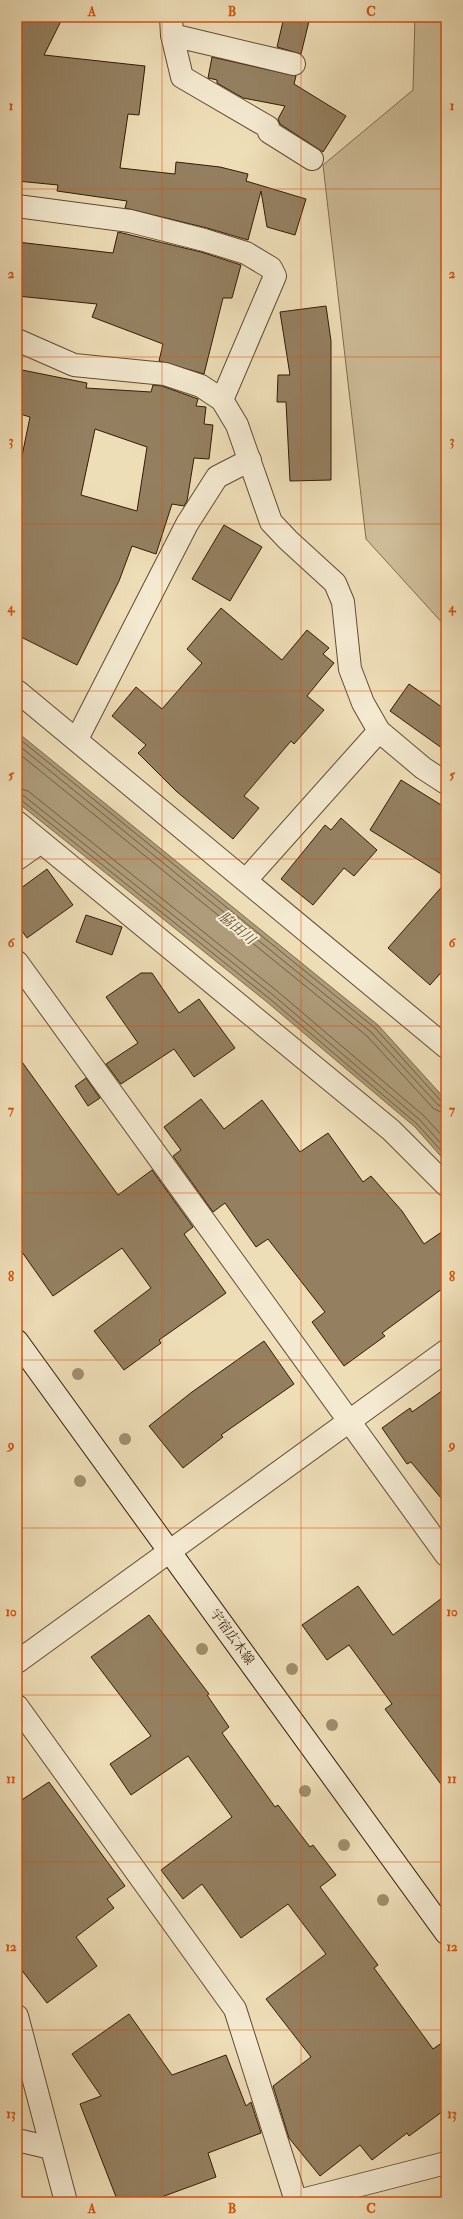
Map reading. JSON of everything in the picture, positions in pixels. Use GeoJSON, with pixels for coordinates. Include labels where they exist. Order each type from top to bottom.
{"type":"FeatureCollection","features":[{"type":"Feature","properties":{"kind":"street"},"geometry":{"type":"LineString","coordinates":[[294,64],[171,26],[182,77],[268,127],[269,132],[312,159]]}},
{"type":"Feature","properties":{"kind":"street"},"geometry":{"type":"LineString","coordinates":[[17,206],[130,221],[246,253],[271,268],[275,276],[222,400]]}},
{"type":"Feature","properties":{"kind":"street"},"geometry":{"type":"LineString","coordinates":[[17,340],[74,365],[166,374],[202,386],[222,400],[237,425],[271,522],[288,540],[335,583],[342,602],[350,669],[363,703],[378,731],[423,768],[446,783]]}},
{"type":"Feature","properties":{"kind":"street"},"geometry":{"type":"LineString","coordinates":[[77,739],[187,524],[217,477],[250,460]]}},
{"type":"Feature","properties":{"kind":"street"},"geometry":{"type":"LineString","coordinates":[[17,691],[77,739],[446,1047]]}},
{"type":"Feature","properties":{"kind":"street"},"geometry":{"type":"LineString","coordinates":[[246,880],[378,731]]}},
{"type":"Feature","properties":{"kind":"street"},"geometry":{"type":"LineString","coordinates":[[17,822],[391,1130],[446,1185]]}},
{"type":"Feature","properties":{"kind":"street"},"geometry":{"type":"LineString","coordinates":[[17,859],[41,842]]}},
{"type":"Feature","properties":{"kind":"street"},"geometry":{"type":"LineString","coordinates":[[17,962],[446,1555]]}},
{"type":"Feature","properties":{"kind":"street","name":"宇宿広木線"},"geometry":{"type":"LineString","coordinates":[[17,1341],[446,1933]]}},
{"type":"Feature","properties":{"kind":"street"},"geometry":{"type":"LineString","coordinates":[[17,1662],[446,1351]]}},
{"type":"Feature","properties":{"kind":"street"},"geometry":{"type":"LineString","coordinates":[[17,1706],[235,2009],[295,2202],[446,2163]]}},
{"type":"Feature","properties":{"kind":"street"},"geometry":{"type":"LineString","coordinates":[[17,2016],[66,2202]]}},
{"type":"Feature","properties":{"kind":"street"},"geometry":{"type":"LineString","coordinates":[[17,2140],[51,2148]]}},
{"type":"Feature","properties":{"kind":"shaded area"},"geometry":{"type":"Polygon","coordinates":[[[415,17],[446,17],[446,627],[366,539],[323,165],[413,90],[415,17]]]}},
{"type":"Feature","properties":{"kind":"water","name":"脇田川"},"geometry":{"type":"Polygon","coordinates":[[[17,732],[378,1025],[446,1100],[446,1162],[415,1127],[267,1002],[17,802],[17,732]]]}},
{"type":"Feature","properties":{"kind":"building"},"geometry":{"type":"Polygon","coordinates":[[[17,17],[63,17],[44,55],[145,66],[139,115],[128,114],[120,168],[175,174],[176,162],[220,167],[248,174],[246,181],[306,199],[295,235],[267,227],[261,191],[248,240],[207,228],[125,208],[127,201],[57,191],[58,185],[17,181],[17,17]]]}},
{"type":"Feature","properties":{"kind":"building"},"geometry":{"type":"Polygon","coordinates":[[[284,17],[310,17],[301,54],[277,47],[284,17]]]}},
{"type":"Feature","properties":{"kind":"building"},"geometry":{"type":"Polygon","coordinates":[[[212,57],[296,76],[294,84],[346,116],[323,152],[280,124],[278,119],[285,106],[243,98],[217,83],[217,80],[208,78],[212,57]]]}},
{"type":"Feature","properties":{"kind":"building"},"geometry":{"type":"Polygon","coordinates":[[[118,232],[201,252],[241,265],[232,298],[223,298],[204,374],[159,361],[163,344],[92,317],[97,304],[17,296],[17,242],[113,253],[118,232]]]}},
{"type":"Feature","properties":{"kind":"building"},"geometry":{"type":"Polygon","coordinates":[[[326,306],[331,341],[331,480],[290,481],[286,402],[277,402],[278,375],[290,375],[280,312],[326,306]]]}},
{"type":"Feature","properties":{"kind":"building"},"geometry":{"type":"Polygon","coordinates":[[[17,369],[87,383],[86,388],[151,392],[153,385],[162,386],[198,399],[196,406],[206,407],[204,424],[213,425],[209,459],[194,458],[187,501],[184,506],[172,504],[156,554],[132,546],[119,581],[77,665],[17,635],[17,480],[30,417],[17,413],[17,369]],[[95,429],[81,495],[137,511],[147,447],[95,429]]]}},
{"type":"Feature","properties":{"kind":"building"},"geometry":{"type":"Polygon","coordinates":[[[224,525],[262,547],[230,601],[192,579],[224,525]]]}},
{"type":"Feature","properties":{"kind":"building"},"geometry":{"type":"Polygon","coordinates":[[[221,608],[282,660],[307,630],[329,648],[323,654],[334,663],[307,696],[324,710],[294,744],[291,741],[244,796],[259,808],[233,839],[176,791],[138,753],[146,745],[112,716],[136,687],[162,709],[202,663],[187,649],[221,608]]]}},
{"type":"Feature","properties":{"kind":"building"},"geometry":{"type":"Polygon","coordinates":[[[409,684],[446,710],[446,751],[390,711],[409,684]]]}},
{"type":"Feature","properties":{"kind":"building"},"geometry":{"type":"Polygon","coordinates":[[[401,780],[446,808],[446,877],[370,830],[401,780]]]}},
{"type":"Feature","properties":{"kind":"building"},"geometry":{"type":"Polygon","coordinates":[[[341,818],[377,850],[354,876],[344,868],[313,905],[281,879],[325,825],[331,830],[341,818]]]}},
{"type":"Feature","properties":{"kind":"building"},"geometry":{"type":"Polygon","coordinates":[[[47,869],[73,905],[27,938],[17,924],[17,891],[47,869]]]}},
{"type":"Feature","properties":{"kind":"building"},"geometry":{"type":"Polygon","coordinates":[[[446,882],[446,967],[430,985],[388,948],[446,882]]]}},
{"type":"Feature","properties":{"kind":"building"},"geometry":{"type":"Polygon","coordinates":[[[86,915],[122,927],[112,955],[76,942],[86,915]]]}},
{"type":"Feature","properties":{"kind":"building"},"geometry":{"type":"Polygon","coordinates":[[[141,973],[152,973],[179,1013],[199,999],[235,1048],[194,1077],[174,1049],[121,1084],[106,1064],[138,1043],[106,997],[141,973]]]}},
{"type":"Feature","properties":{"kind":"building"},"geometry":{"type":"Polygon","coordinates":[[[17,1055],[118,1195],[152,1170],[193,1227],[184,1234],[226,1293],[159,1340],[161,1343],[124,1370],[94,1331],[151,1288],[122,1248],[53,1296],[17,1245],[17,1055]]]}},
{"type":"Feature","properties":{"kind":"building"},"geometry":{"type":"Polygon","coordinates":[[[86,1078],[100,1098],[88,1106],[75,1086],[86,1078]]]}},
{"type":"Feature","properties":{"kind":"building"},"geometry":{"type":"Polygon","coordinates":[[[201,1099],[224,1129],[262,1100],[300,1152],[328,1133],[363,1182],[371,1176],[402,1211],[424,1244],[446,1229],[446,1286],[382,1333],[385,1336],[344,1366],[312,1322],[325,1312],[268,1239],[256,1247],[225,1203],[213,1212],[173,1156],[181,1150],[164,1127],[201,1099]]]}},
{"type":"Feature","properties":{"kind":"building"},"geometry":{"type":"Polygon","coordinates":[[[264,1341],[294,1384],[221,1435],[223,1437],[183,1468],[149,1426],[192,1392],[264,1341]]]}},
{"type":"Feature","properties":{"kind":"building"},"geometry":{"type":"Polygon","coordinates":[[[446,1388],[446,1504],[411,1462],[407,1464],[382,1428],[410,1408],[412,1412],[446,1388]]]}},
{"type":"Feature","properties":{"kind":"building"},"geometry":{"type":"Polygon","coordinates":[[[358,1586],[393,1635],[446,1595],[446,1791],[385,1709],[392,1704],[349,1645],[327,1660],[302,1625],[358,1586]]]}},
{"type":"Feature","properties":{"kind":"building"},"geometry":{"type":"Polygon","coordinates":[[[149,1615],[209,1694],[207,1695],[229,1727],[222,1733],[275,1807],[278,1805],[310,1847],[313,1845],[336,1875],[320,1887],[378,1965],[374,1968],[433,2049],[446,2040],[446,2109],[409,2136],[407,2133],[372,2160],[360,2145],[320,2176],[289,2138],[273,2086],[311,2057],[266,1999],[326,1954],[288,1904],[241,1938],[202,1884],[183,1899],[161,1870],[232,1817],[188,1756],[131,1795],[110,1764],[151,1736],[91,1657],[149,1615]]]}},
{"type":"Feature","properties":{"kind":"building"},"geometry":{"type":"Polygon","coordinates":[[[49,1782],[125,1886],[107,1899],[114,1908],[76,1937],[97,1966],[47,2003],[17,1964],[17,1803],[49,1782]]]}},
{"type":"Feature","properties":{"kind":"building"},"geometry":{"type":"Polygon","coordinates":[[[129,2014],[172,2075],[226,2055],[246,2106],[251,2102],[261,2133],[208,2153],[216,2177],[148,2202],[118,2202],[80,2104],[101,2096],[72,2054],[129,2014]]]}}]}
